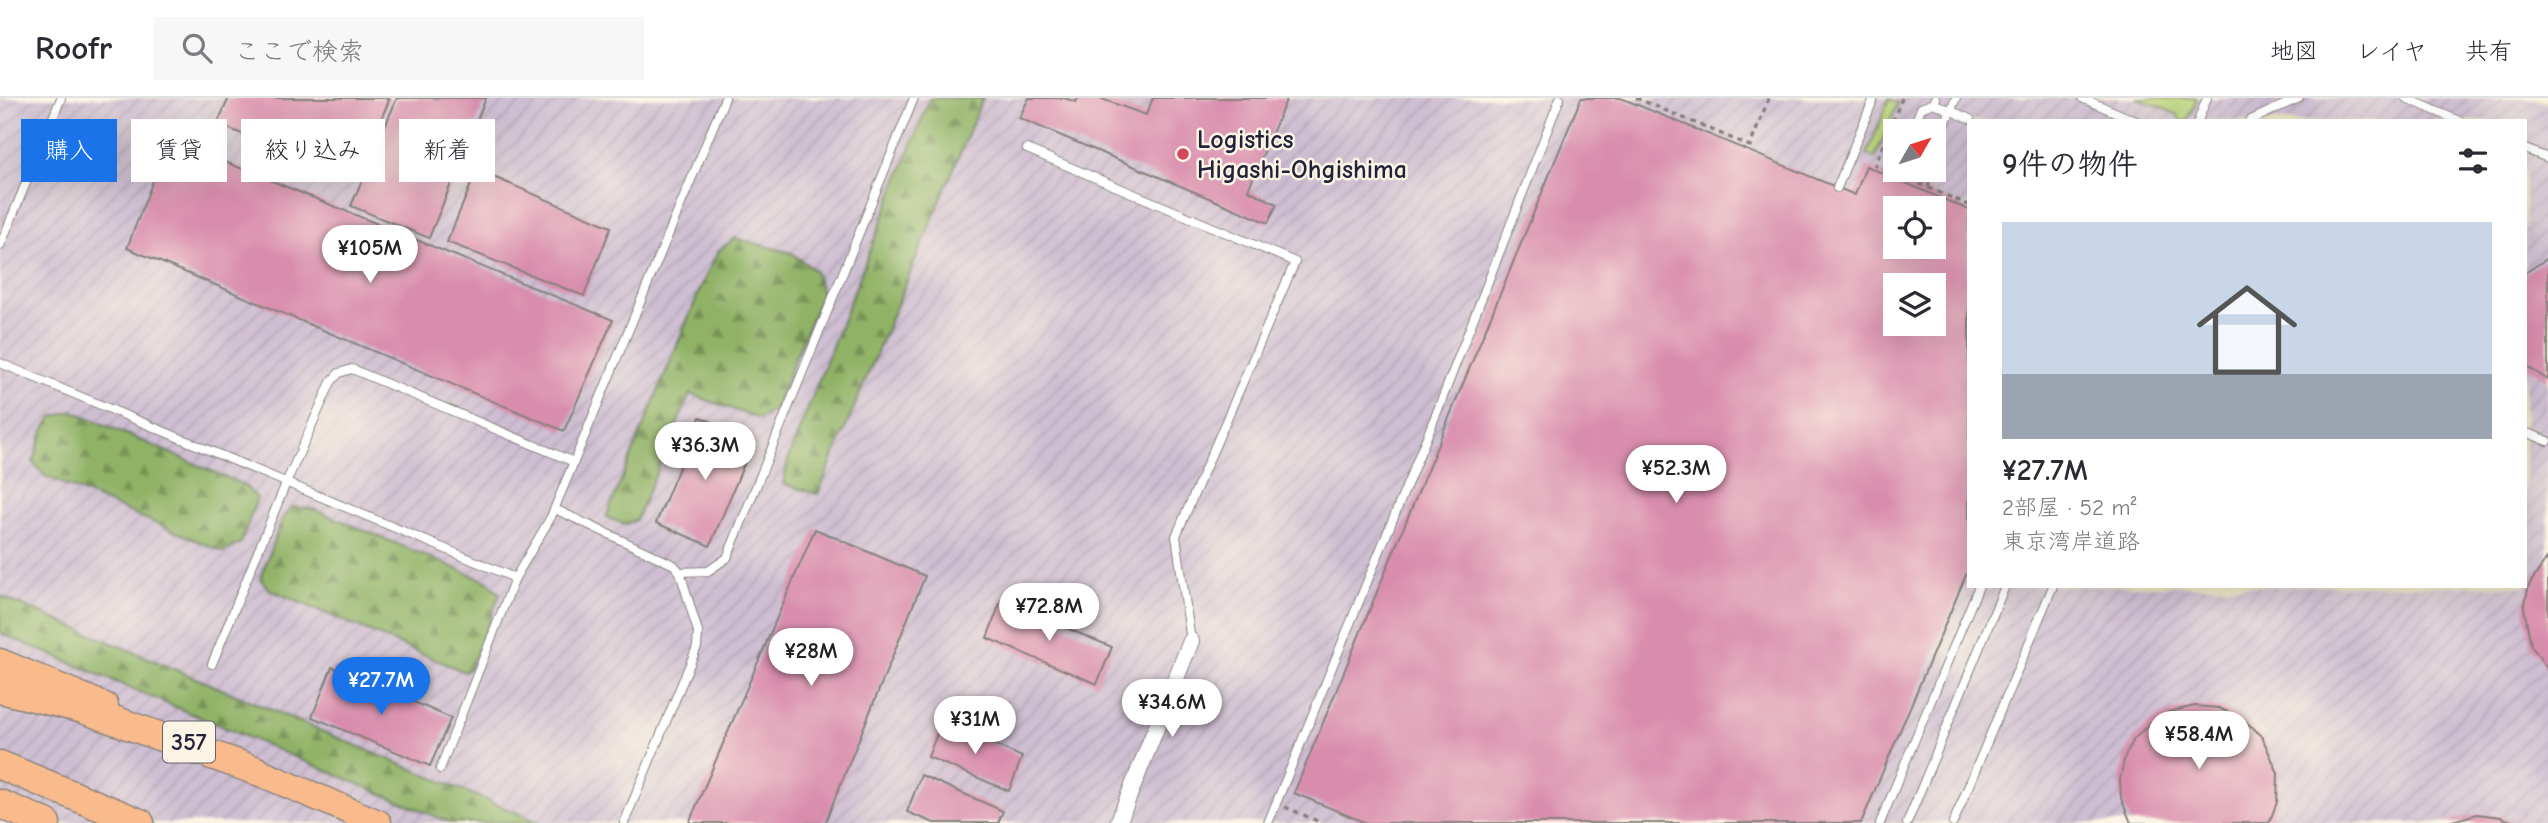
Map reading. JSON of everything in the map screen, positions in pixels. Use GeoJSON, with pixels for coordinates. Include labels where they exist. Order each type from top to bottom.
{"type":"FeatureCollection","features":[{"type":"Feature","properties":{"kind":"highway","name":"357"},"geometry":{"type":"LineString","coordinates":[[0,662],[378,823]]}},
{"type":"Feature","properties":{"kind":"highway"},"geometry":{"type":"LineString","coordinates":[[0,689],[83,709],[257,771]]}},
{"type":"Feature","properties":{"kind":"highway"},"geometry":{"type":"LineString","coordinates":[[0,765],[140,823]]}},
{"type":"Feature","properties":{"kind":"highway"},"geometry":{"type":"LineString","coordinates":[[0,804],[46,823]]}},
{"type":"Feature","properties":{"kind":"street"},"geometry":{"type":"LineString","coordinates":[[1118,823],[1191,641]]}},
{"type":"Feature","properties":{"kind":"lane"},"geometry":{"type":"LineString","coordinates":[[0,246],[61,98]]}},
{"type":"Feature","properties":{"kind":"lane"},"geometry":{"type":"LineString","coordinates":[[440,769],[515,578],[555,509],[725,98]]}},
{"type":"Feature","properties":{"kind":"lane"},"geometry":{"type":"LineString","coordinates":[[555,509],[656,555],[680,572],[708,571],[727,558],[914,98]]}},
{"type":"Feature","properties":{"kind":"lane"},"geometry":{"type":"LineString","coordinates":[[1268,823],[1437,412],[1560,98]]}},
{"type":"Feature","properties":{"kind":"lane"},"geometry":{"type":"LineString","coordinates":[[1837,188],[1874,98]]}},
{"type":"Feature","properties":{"kind":"lane"},"geometry":{"type":"LineString","coordinates":[[1946,120],[1956,98]]}},
{"type":"Feature","properties":{"kind":"lane"},"geometry":{"type":"LineString","coordinates":[[2082,98],[2131,119]]}},
{"type":"Feature","properties":{"kind":"lane"},"geometry":{"type":"LineString","coordinates":[[2198,119],[2207,98]]}},
{"type":"Feature","properties":{"kind":"lane"},"geometry":{"type":"LineString","coordinates":[[2253,119],[2299,98]]}},
{"type":"Feature","properties":{"kind":"lane"},"geometry":{"type":"LineString","coordinates":[[2406,98],[2454,119]]}},
{"type":"Feature","properties":{"kind":"lane"},"geometry":{"type":"LineString","coordinates":[[1917,119],[1921,108],[1934,100],[1970,119]]}},
{"type":"Feature","properties":{"kind":"lane"},"geometry":{"type":"LineString","coordinates":[[1027,149],[1295,262],[1176,536],[1191,641]]}},
{"type":"Feature","properties":{"kind":"lane"},"geometry":{"type":"LineString","coordinates":[[2527,150],[2548,158]]}},
{"type":"Feature","properties":{"kind":"lane"},"geometry":{"type":"LineString","coordinates":[[0,363],[515,578]]}},
{"type":"Feature","properties":{"kind":"lane"},"geometry":{"type":"LineString","coordinates":[[212,664],[286,483],[331,382],[338,373],[352,369],[574,462]]}},
{"type":"Feature","properties":{"kind":"lane"},"geometry":{"type":"LineString","coordinates":[[2527,433],[2548,441]]}},
{"type":"Feature","properties":{"kind":"lane"},"geometry":{"type":"LineString","coordinates":[[624,823],[697,647],[698,632],[680,572]]}},
{"type":"Feature","properties":{"kind":"lane"},"geometry":{"type":"LineString","coordinates":[[1880,823],[1978,588]]}},
{"type":"Feature","properties":{"kind":"lane"},"geometry":{"type":"LineString","coordinates":[[1907,823],[2004,588]]}},
{"type":"Feature","properties":{"kind":"lane"},"geometry":{"type":"LineString","coordinates":[[1953,823],[2052,588]]}},
{"type":"Feature","properties":{"kind":"path"},"geometry":{"type":"LineString","coordinates":[[1636,98],[1750,146],[1769,98]]}},
{"type":"Feature","properties":{"kind":"path"},"geometry":{"type":"LineString","coordinates":[[1902,98],[1875,165],[1967,204]]}},
{"type":"Feature","properties":{"kind":"shaded area"},"geometry":{"type":"Polygon","coordinates":[[[0,98],[2534,98],[2548,104],[2548,823],[0,823],[0,98]]]}},
{"type":"Feature","properties":{"kind":"green space"},"geometry":{"type":"Polygon","coordinates":[[[930,98],[983,98],[818,494],[783,484],[789,456],[930,98]]]}},
{"type":"Feature","properties":{"kind":"green space"},"geometry":{"type":"Polygon","coordinates":[[[2137,98],[2197,98],[2188,119],[2180,119],[2177,114],[2137,98]]]}},
{"type":"Feature","properties":{"kind":"green space"},"geometry":{"type":"Polygon","coordinates":[[[1889,99],[1898,103],[1891,119],[1883,119],[1883,139],[1875,158],[1867,154],[1889,99]]]}},
{"type":"Feature","properties":{"kind":"green space"},"geometry":{"type":"Polygon","coordinates":[[[735,238],[792,253],[815,271],[822,293],[774,410],[759,419],[690,394],[636,520],[625,525],[606,517],[704,280],[719,250],[735,238]]]}},
{"type":"Feature","properties":{"kind":"green space"},"geometry":{"type":"Polygon","coordinates":[[[73,411],[244,485],[257,498],[241,543],[223,552],[45,476],[33,462],[43,432],[52,417],[73,411]]]}},
{"type":"Feature","properties":{"kind":"green space"},"geometry":{"type":"Polygon","coordinates":[[[292,507],[313,509],[489,582],[500,594],[470,668],[465,672],[270,590],[260,579],[281,522],[292,507]]]}},
{"type":"Feature","properties":{"kind":"green space"},"geometry":{"type":"Polygon","coordinates":[[[0,596],[538,823],[451,823],[0,633],[0,596]]]}},
{"type":"Feature","properties":{"kind":"building"},"geometry":{"type":"Polygon","coordinates":[[[229,98],[390,98],[381,119],[241,119],[241,133],[227,128],[227,119],[219,119],[229,98]]]}},
{"type":"Feature","properties":{"kind":"building"},"geometry":{"type":"Polygon","coordinates":[[[397,98],[486,98],[477,119],[399,119],[399,182],[452,182],[429,238],[351,206],[361,182],[385,182],[385,126],[397,98]]]}},
{"type":"Feature","properties":{"kind":"building","name":"Logistics Higashi-Ohgishima"},"geometry":{"type":"Polygon","coordinates":[[[1029,98],[1064,98],[1076,102],[1078,98],[1099,98],[1146,115],[1153,98],[1287,98],[1248,190],[1277,204],[1268,223],[1019,118],[1029,98]]]}},
{"type":"Feature","properties":{"kind":"building"},"geometry":{"type":"Polygon","coordinates":[[[1581,98],[1621,98],[1855,195],[1866,166],[1883,173],[1883,182],[1903,182],[1936,196],[1883,196],[1883,259],[1946,259],[1946,200],[1967,209],[1967,573],[1861,823],[1366,823],[1294,793],[1581,98]]]}},
{"type":"Feature","properties":{"kind":"building"},"geometry":{"type":"Polygon","coordinates":[[[227,163],[241,168],[241,182],[274,182],[613,320],[564,431],[127,248],[152,182],[227,182],[227,163]]]}},
{"type":"Feature","properties":{"kind":"building"},"geometry":{"type":"Polygon","coordinates":[[[495,178],[611,227],[584,296],[447,242],[472,182],[495,182],[495,178]]]}},
{"type":"Feature","properties":{"kind":"building"},"geometry":{"type":"Polygon","coordinates":[[[2548,258],[2548,380],[2527,366],[2527,272],[2548,258]]]}},
{"type":"Feature","properties":{"kind":"building"},"geometry":{"type":"Polygon","coordinates":[[[700,417],[754,440],[710,546],[656,523],[700,417]]]}},
{"type":"Feature","properties":{"kind":"building"},"geometry":{"type":"Polygon","coordinates":[[[815,529],[925,576],[825,823],[689,823],[815,529]]]}},
{"type":"Feature","properties":{"kind":"building"},"geometry":{"type":"Polygon","coordinates":[[[2548,557],[2548,670],[2531,645],[2524,608],[2529,585],[2548,557]]]}},
{"type":"Feature","properties":{"kind":"building"},"geometry":{"type":"Polygon","coordinates":[[[1001,601],[1112,647],[1097,684],[987,638],[1001,601]]]}},
{"type":"Feature","properties":{"kind":"building"},"geometry":{"type":"Polygon","coordinates":[[[332,667],[451,718],[430,766],[312,717],[332,667]]]}},
{"type":"Feature","properties":{"kind":"building"},"geometry":{"type":"Polygon","coordinates":[[[2195,706],[2219,708],[2242,718],[2262,737],[2278,773],[2277,802],[2269,823],[2131,823],[2121,798],[2120,780],[2125,756],[2134,739],[2150,723],[2168,712],[2195,706]]]}},
{"type":"Feature","properties":{"kind":"building"},"geometry":{"type":"Polygon","coordinates":[[[942,721],[1022,757],[1009,791],[928,757],[942,721]]]}},
{"type":"Feature","properties":{"kind":"building"},"geometry":{"type":"Polygon","coordinates":[[[921,775],[1003,811],[998,823],[934,823],[907,812],[921,775]]]}},
{"type":"Feature","properties":{"kind":"building"},"geometry":{"type":"Polygon","coordinates":[[[2477,814],[2501,817],[2515,823],[2445,823],[2477,814]]]}},
{"type":"Feature","properties":{"kind":"place","name":"Logistics Higashi-Ohgishima"},"geometry":{"type":"Point","coordinates":[1183,154]}}]}
